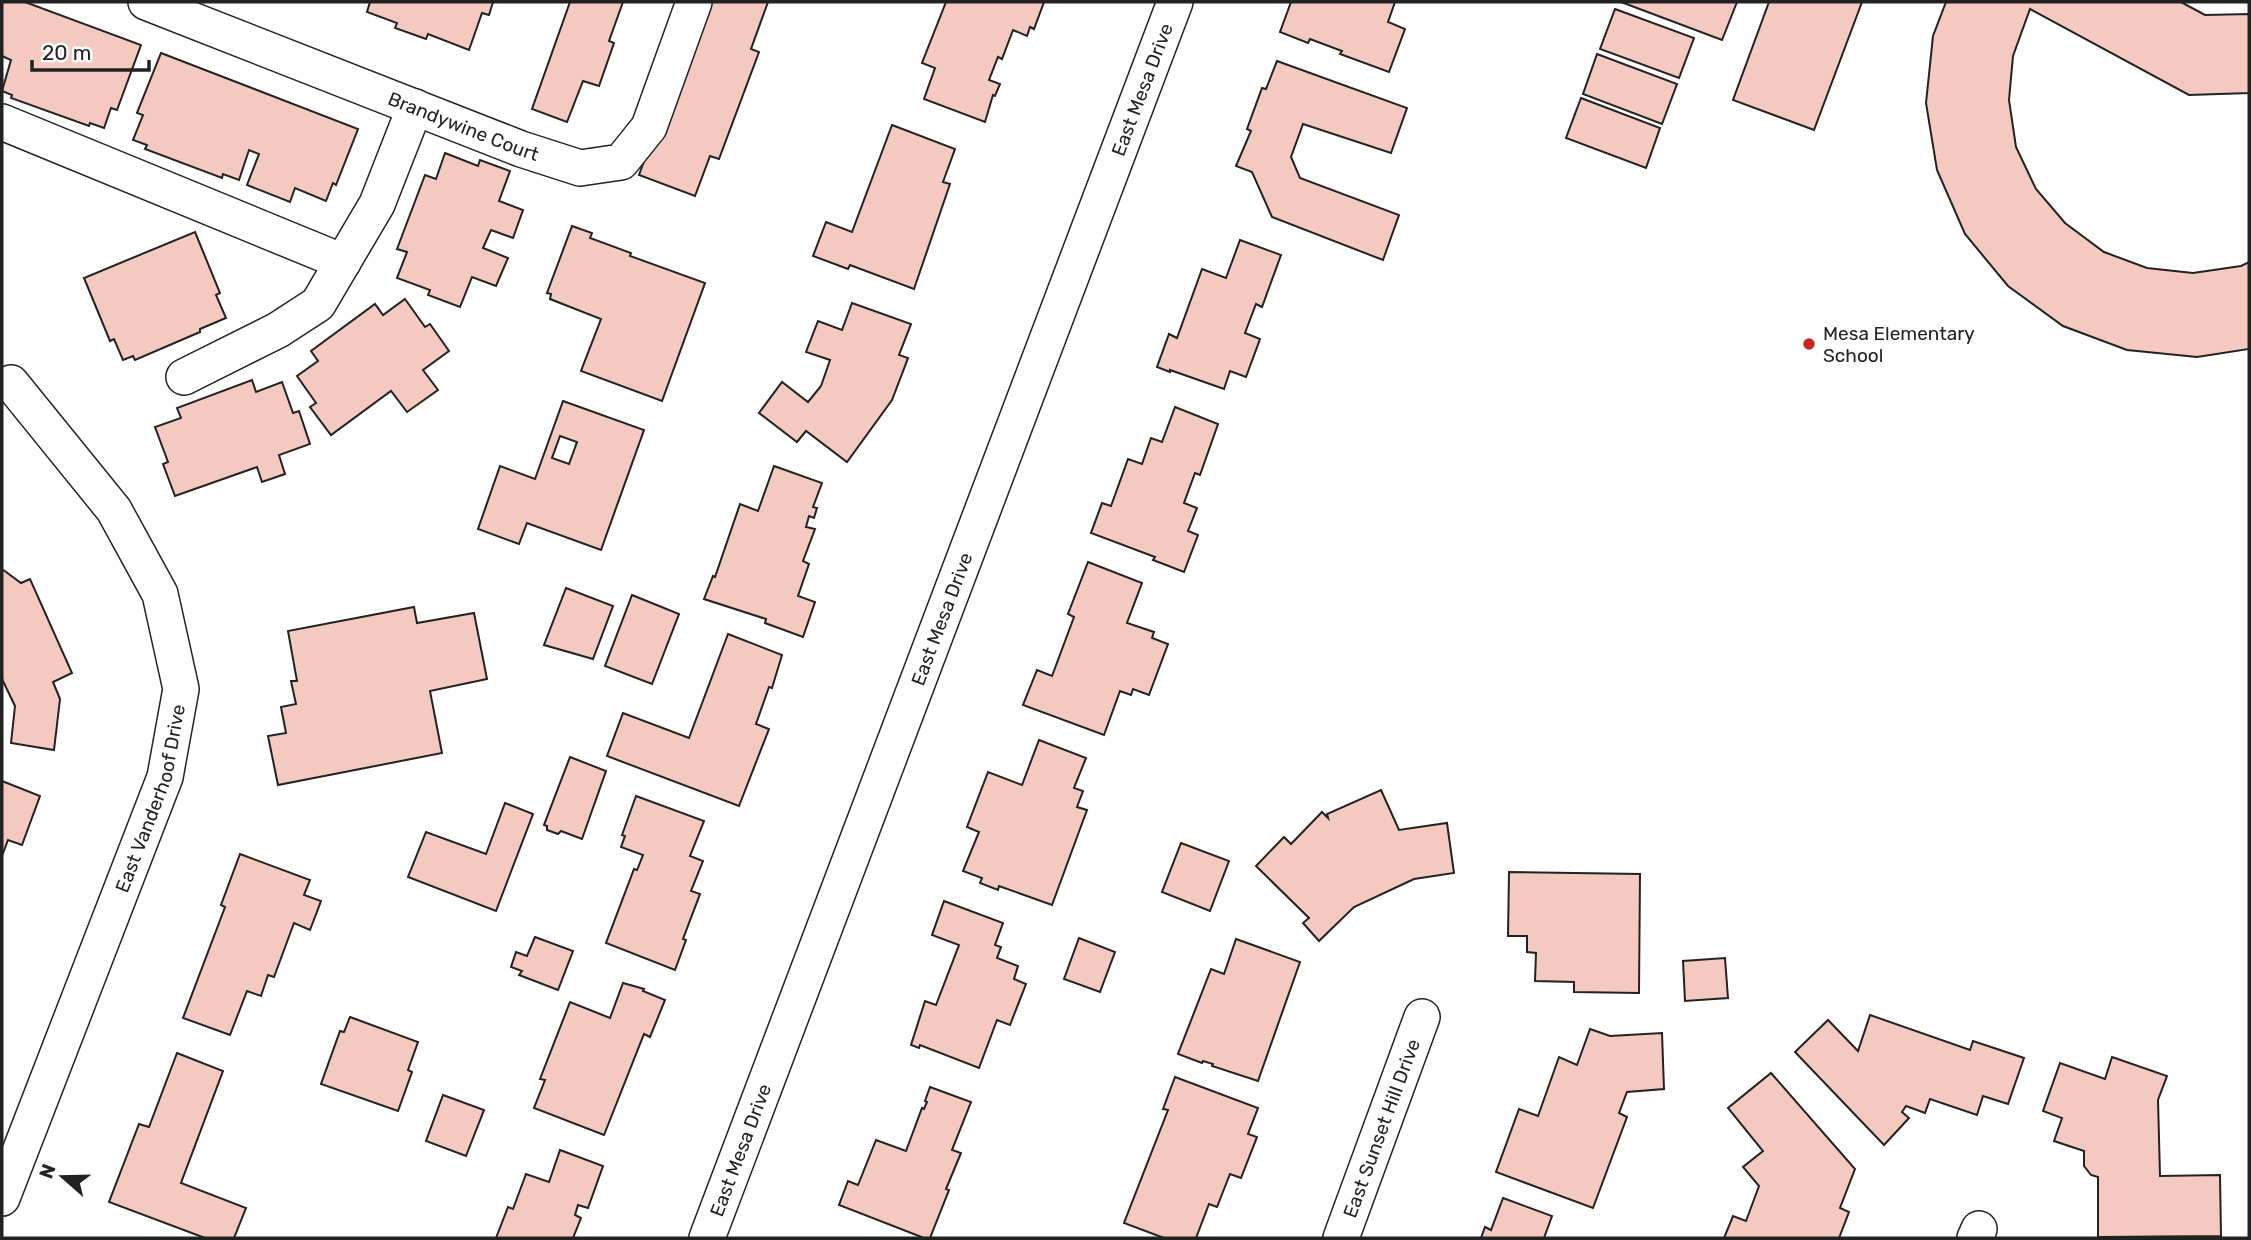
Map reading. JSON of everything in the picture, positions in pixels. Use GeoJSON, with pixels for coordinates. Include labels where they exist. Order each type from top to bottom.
{"type":"FeatureCollection","features":[{"type":"Feature","properties":{"kind":"street","name":"Brandywine Court"},"geometry":{"type":"LineString","coordinates":[[146,2],[522,149],[580,168],[621,162],[649,127],[694,2]]}},
{"type":"Feature","properties":{"kind":"street","name":"East Mesa Drive"},"geometry":{"type":"LineString","coordinates":[[707,1238],[1175,2]]}},
{"type":"Feature","properties":{"kind":"street"},"geometry":{"type":"LineString","coordinates":[[184,377],[278,330],[318,304],[377,204],[415,107]]}},
{"type":"Feature","properties":{"kind":"street"},"geometry":{"type":"LineString","coordinates":[[2,122],[343,262]]}},
{"type":"Feature","properties":{"kind":"street","name":"East Vanderhoof Drive"},"geometry":{"type":"LineString","coordinates":[[2,1198],[164,777],[181,689],[172,640],[156,585],[114,510],[11,383]]}},
{"type":"Feature","properties":{"kind":"street","name":"East Sunset Hill Drive"},"geometry":{"type":"LineString","coordinates":[[1341,1238],[1422,1017]]}},
{"type":"Feature","properties":{"kind":"building"},"geometry":{"type":"Polygon","coordinates":[[[2,2],[25,2],[141,45],[117,110],[111,108],[104,128],[90,123],[89,126],[11,98],[12,95],[2,91],[11,60],[2,56],[2,2]]]}},
{"type":"Feature","properties":{"kind":"building"},"geometry":{"type":"Polygon","coordinates":[[[370,2],[493,2],[489,15],[482,13],[469,50],[428,34],[426,39],[395,28],[397,23],[367,12],[370,2]]]}},
{"type":"Feature","properties":{"kind":"building"},"geometry":{"type":"Polygon","coordinates":[[[570,2],[623,2],[609,41],[614,43],[599,86],[583,81],[567,122],[532,109],[570,2]]]}},
{"type":"Feature","properties":{"kind":"building"},"geometry":{"type":"Polygon","coordinates":[[[702,2],[768,2],[751,49],[759,52],[719,159],[710,156],[695,196],[639,175],[702,2]]]}},
{"type":"Feature","properties":{"kind":"building"},"geometry":{"type":"Polygon","coordinates":[[[946,2],[1044,2],[1034,29],[1030,27],[1027,36],[1013,30],[1002,59],[998,57],[989,80],[1000,84],[995,96],[993,95],[985,122],[924,99],[935,68],[922,63],[946,2]]]}},
{"type":"Feature","properties":{"kind":"building"},"geometry":{"type":"Polygon","coordinates":[[[1291,2],[1395,2],[1388,22],[1405,29],[1389,72],[1340,54],[1342,51],[1310,39],[1308,43],[1280,32],[1291,2]]]}},
{"type":"Feature","properties":{"kind":"building"},"geometry":{"type":"Polygon","coordinates":[[[1621,2],[1737,2],[1722,40],[1621,2]]]}},
{"type":"Feature","properties":{"kind":"building"},"geometry":{"type":"Polygon","coordinates":[[[1769,2],[1862,2],[1814,130],[1733,100],[1769,2]]]}},
{"type":"Feature","properties":{"kind":"building"},"geometry":{"type":"Polygon","coordinates":[[[1946,2],[2181,2],[2205,15],[2249,14],[2249,93],[2189,95],[2030,9],[2013,56],[2009,100],[2016,147],[2036,189],[2065,223],[2104,252],[2147,268],[2193,273],[2241,266],[2249,262],[2249,349],[2197,357],[2127,350],[2063,326],[2008,286],[1965,234],[1937,170],[1926,103],[1933,36],[1946,2]]]}},
{"type":"Feature","properties":{"kind":"building"},"geometry":{"type":"Polygon","coordinates":[[[1615,9],[1694,38],[1679,78],[1600,49],[1615,9]]]}},
{"type":"Feature","properties":{"kind":"building"},"geometry":{"type":"Polygon","coordinates":[[[161,53],[358,129],[336,185],[333,183],[326,201],[295,188],[290,202],[247,185],[259,154],[249,150],[239,180],[223,174],[222,178],[145,149],[147,145],[133,140],[143,115],[137,113],[161,53]]]}},
{"type":"Feature","properties":{"kind":"building"},"geometry":{"type":"Polygon","coordinates":[[[1597,54],[1677,84],[1662,124],[1583,94],[1597,54]]]}},
{"type":"Feature","properties":{"kind":"building"},"geometry":{"type":"Polygon","coordinates":[[[1277,61],[1407,108],[1391,153],[1303,124],[1291,157],[1300,178],[1399,215],[1383,260],[1272,217],[1252,172],[1236,166],[1251,131],[1247,129],[1262,88],[1266,89],[1277,61]]]}},
{"type":"Feature","properties":{"kind":"building"},"geometry":{"type":"Polygon","coordinates":[[[1581,98],[1660,128],[1646,168],[1566,138],[1581,98]]]}},
{"type":"Feature","properties":{"kind":"building"},"geometry":{"type":"Polygon","coordinates":[[[892,125],[955,149],[943,182],[950,184],[914,289],[850,265],[848,269],[813,256],[826,222],[852,232],[892,125]]]}},
{"type":"Feature","properties":{"kind":"building"},"geometry":{"type":"Polygon","coordinates":[[[445,153],[478,166],[480,160],[510,171],[499,201],[523,210],[513,238],[491,230],[483,248],[508,258],[496,286],[472,277],[460,307],[428,295],[430,290],[397,278],[407,252],[397,249],[425,175],[436,179],[445,153]]]}},
{"type":"Feature","properties":{"kind":"building"},"geometry":{"type":"Polygon","coordinates":[[[572,226],[592,233],[590,238],[631,253],[630,256],[705,283],[662,401],[581,371],[601,319],[550,299],[551,294],[547,293],[572,226]]]}},
{"type":"Feature","properties":{"kind":"building"},"geometry":{"type":"Polygon","coordinates":[[[195,232],[220,293],[216,295],[226,318],[135,360],[133,356],[123,360],[114,339],[110,341],[84,278],[195,232]]]}},
{"type":"Feature","properties":{"kind":"building"},"geometry":{"type":"Polygon","coordinates":[[[1240,240],[1281,255],[1262,307],[1256,304],[1245,333],[1260,339],[1246,377],[1230,371],[1224,389],[1157,367],[1169,334],[1177,338],[1202,269],[1226,278],[1240,240]]]}},
{"type":"Feature","properties":{"kind":"building"},"geometry":{"type":"Polygon","coordinates":[[[405,299],[425,327],[430,324],[449,351],[423,370],[438,390],[407,412],[391,391],[331,435],[310,407],[316,403],[297,376],[318,361],[311,351],[375,304],[383,315],[405,299]]]}},
{"type":"Feature","properties":{"kind":"building"},"geometry":{"type":"Polygon","coordinates":[[[852,303],[911,324],[899,355],[908,358],[892,400],[847,462],[806,431],[797,442],[759,413],[782,382],[808,402],[821,386],[830,360],[806,352],[818,321],[842,330],[852,303]]]}},
{"type":"Feature","properties":{"kind":"building"},"geometry":{"type":"Polygon","coordinates":[[[252,380],[256,392],[282,382],[293,413],[299,411],[310,444],[279,455],[285,474],[262,482],[257,467],[175,496],[163,464],[168,462],[155,427],[181,418],[177,408],[252,380]]]}},
{"type":"Feature","properties":{"kind":"building"},"geometry":{"type":"Polygon","coordinates":[[[563,401],[644,430],[601,550],[527,523],[519,544],[478,529],[500,466],[535,479],[563,401]],[[560,436],[552,458],[569,464],[577,442],[560,436]]]}},
{"type":"Feature","properties":{"kind":"building"},"geometry":{"type":"Polygon","coordinates":[[[1175,407],[1218,424],[1200,475],[1195,473],[1184,503],[1197,508],[1188,531],[1198,535],[1184,572],[1153,560],[1155,557],[1091,533],[1102,503],[1111,506],[1128,459],[1142,464],[1151,438],[1162,442],[1175,407]]]}},
{"type":"Feature","properties":{"kind":"building"},"geometry":{"type":"Polygon","coordinates":[[[774,466],[822,483],[813,507],[817,508],[814,518],[809,516],[806,527],[815,529],[803,561],[809,564],[798,596],[815,602],[803,637],[765,623],[766,619],[704,599],[713,576],[715,577],[740,504],[758,511],[774,466]]]}},
{"type":"Feature","properties":{"kind":"building"},"geometry":{"type":"Polygon","coordinates":[[[1088,562],[1142,583],[1127,623],[1154,632],[1152,638],[1168,644],[1149,695],[1133,689],[1131,695],[1120,691],[1104,735],[1023,705],[1037,670],[1052,676],[1074,617],[1068,614],[1088,562]]]}},
{"type":"Feature","properties":{"kind":"building"},"geometry":{"type":"Polygon","coordinates":[[[2,569],[21,583],[30,579],[72,673],[53,682],[60,699],[54,750],[11,743],[15,706],[2,679],[2,569]]]}},
{"type":"Feature","properties":{"kind":"building"},"geometry":{"type":"Polygon","coordinates":[[[566,588],[613,606],[593,659],[544,645],[566,588]]]}},
{"type":"Feature","properties":{"kind":"building"},"geometry":{"type":"Polygon","coordinates":[[[632,595],[679,614],[652,684],[605,666],[632,595]]]}},
{"type":"Feature","properties":{"kind":"building"},"geometry":{"type":"Polygon","coordinates":[[[414,607],[417,623],[474,613],[487,679],[430,691],[442,753],[278,785],[268,736],[286,733],[281,707],[296,704],[291,681],[297,681],[288,631],[414,607]]]}},
{"type":"Feature","properties":{"kind":"building"},"geometry":{"type":"Polygon","coordinates":[[[728,634],[782,655],[772,688],[769,687],[756,724],[769,729],[739,806],[607,756],[623,713],[689,738],[728,634]]]}},
{"type":"Feature","properties":{"kind":"building"},"geometry":{"type":"Polygon","coordinates":[[[1039,740],[1086,758],[1074,788],[1083,791],[1077,807],[1087,810],[1052,905],[999,886],[998,890],[980,883],[982,878],[963,871],[979,832],[967,827],[988,772],[1022,785],[1039,740]]]}},
{"type":"Feature","properties":{"kind":"building"},"geometry":{"type":"Polygon","coordinates":[[[570,757],[606,771],[582,839],[561,831],[558,834],[547,830],[544,825],[570,757]]]}},
{"type":"Feature","properties":{"kind":"building"},"geometry":{"type":"Polygon","coordinates":[[[2,781],[40,796],[22,845],[8,840],[2,856],[2,781]]]}},
{"type":"Feature","properties":{"kind":"building"},"geometry":{"type":"Polygon","coordinates":[[[1381,790],[1399,830],[1447,823],[1454,873],[1414,879],[1354,907],[1319,941],[1303,923],[1309,918],[1256,866],[1284,837],[1291,844],[1322,812],[1328,818],[1327,814],[1381,790]]]}},
{"type":"Feature","properties":{"kind":"building"},"geometry":{"type":"Polygon","coordinates":[[[636,796],[704,821],[690,856],[703,861],[691,891],[700,894],[675,970],[606,943],[634,869],[637,870],[643,855],[621,847],[625,836],[622,835],[636,796]]]}},
{"type":"Feature","properties":{"kind":"building"},"geometry":{"type":"Polygon","coordinates":[[[505,803],[533,814],[496,911],[408,877],[426,832],[486,854],[505,803]]]}},
{"type":"Feature","properties":{"kind":"building"},"geometry":{"type":"Polygon","coordinates":[[[1181,843],[1229,861],[1210,911],[1162,892],[1181,843]]]}},
{"type":"Feature","properties":{"kind":"building"},"geometry":{"type":"Polygon","coordinates":[[[240,854],[310,880],[304,895],[321,901],[310,930],[294,923],[274,977],[268,975],[261,996],[247,991],[230,1035],[183,1018],[225,907],[221,905],[240,854]]]}},
{"type":"Feature","properties":{"kind":"building"},"geometry":{"type":"Polygon","coordinates":[[[1509,872],[1640,874],[1639,993],[1574,992],[1574,982],[1535,981],[1536,953],[1527,952],[1527,936],[1508,936],[1509,872]]]}},
{"type":"Feature","properties":{"kind":"building"},"geometry":{"type":"Polygon","coordinates":[[[944,901],[1003,923],[995,945],[1001,947],[997,958],[1018,966],[1014,979],[1026,984],[1010,1025],[997,1020],[979,1068],[920,1045],[919,1048],[911,1045],[925,1001],[936,1005],[959,945],[932,935],[944,901]]]}},
{"type":"Feature","properties":{"kind":"building"},"geometry":{"type":"Polygon","coordinates":[[[535,937],[573,951],[558,990],[519,975],[522,971],[511,967],[516,952],[527,956],[535,937]]]}},
{"type":"Feature","properties":{"kind":"building"},"geometry":{"type":"Polygon","coordinates":[[[1079,938],[1115,952],[1100,992],[1064,979],[1079,938]]]}},
{"type":"Feature","properties":{"kind":"building"},"geometry":{"type":"Polygon","coordinates":[[[1236,939],[1300,962],[1258,1081],[1178,1054],[1211,969],[1224,974],[1236,939]]]}},
{"type":"Feature","properties":{"kind":"building"},"geometry":{"type":"Polygon","coordinates":[[[1725,958],[1728,998],[1685,1001],[1683,961],[1725,958]]]}},
{"type":"Feature","properties":{"kind":"building"},"geometry":{"type":"Polygon","coordinates":[[[623,983],[644,989],[643,991],[665,1000],[650,1037],[644,1034],[604,1135],[534,1108],[545,1080],[540,1079],[570,1002],[610,1018],[623,983]]]}},
{"type":"Feature","properties":{"kind":"building"},"geometry":{"type":"Polygon","coordinates":[[[1870,1015],[1970,1050],[1973,1041],[2024,1058],[2008,1104],[1983,1096],[1977,1115],[1930,1099],[1925,1113],[1906,1106],[1902,1112],[1909,1118],[1884,1145],[1795,1052],[1828,1020],[1858,1051],[1870,1015]]]}},
{"type":"Feature","properties":{"kind":"building"},"geometry":{"type":"Polygon","coordinates":[[[350,1017],[418,1042],[408,1070],[412,1072],[398,1111],[321,1084],[340,1031],[344,1032],[350,1017]]]}},
{"type":"Feature","properties":{"kind":"building"},"geometry":{"type":"Polygon","coordinates":[[[1590,1029],[1610,1036],[1662,1033],[1664,1089],[1627,1092],[1619,1113],[1627,1117],[1593,1208],[1496,1172],[1519,1109],[1538,1116],[1559,1057],[1577,1065],[1590,1029]]]}},
{"type":"Feature","properties":{"kind":"building"},"geometry":{"type":"Polygon","coordinates":[[[177,1053],[223,1071],[181,1183],[246,1208],[234,1238],[205,1238],[109,1202],[139,1124],[149,1127],[177,1053]]]}},
{"type":"Feature","properties":{"kind":"building"},"geometry":{"type":"Polygon","coordinates":[[[2112,1057],[2167,1076],[2158,1100],[2160,1176],[2220,1175],[2221,1236],[2098,1237],[2098,1177],[2091,1175],[2084,1166],[2084,1151],[2054,1141],[2062,1118],[2043,1111],[2060,1063],[2105,1079],[2112,1057]]]}},
{"type":"Feature","properties":{"kind":"building"},"geometry":{"type":"Polygon","coordinates":[[[1771,1073],[1855,1169],[1840,1208],[1849,1212],[1839,1238],[1724,1238],[1733,1216],[1746,1221],[1759,1186],[1743,1167],[1763,1151],[1728,1108],[1771,1073]]]}},
{"type":"Feature","properties":{"kind":"building"},"geometry":{"type":"Polygon","coordinates":[[[1175,1077],[1258,1108],[1248,1134],[1257,1137],[1241,1178],[1230,1174],[1217,1207],[1209,1204],[1196,1238],[1164,1238],[1124,1223],[1168,1110],[1163,1109],[1175,1077]]]}},
{"type":"Feature","properties":{"kind":"building"},"geometry":{"type":"Polygon","coordinates":[[[930,1087],[971,1102],[952,1150],[961,1153],[946,1189],[949,1190],[930,1238],[924,1238],[839,1205],[848,1181],[858,1185],[876,1140],[906,1151],[922,1108],[924,1109],[927,1102],[925,1101],[930,1087]]]}},
{"type":"Feature","properties":{"kind":"building"},"geometry":{"type":"Polygon","coordinates":[[[443,1095],[484,1110],[466,1156],[426,1141],[443,1095]]]}},
{"type":"Feature","properties":{"kind":"building"},"geometry":{"type":"Polygon","coordinates":[[[560,1150],[603,1166],[588,1208],[578,1205],[575,1215],[581,1218],[573,1238],[496,1238],[508,1207],[513,1209],[526,1174],[549,1182],[560,1150]]]}},
{"type":"Feature","properties":{"kind":"building"},"geometry":{"type":"Polygon","coordinates":[[[1503,1198],[1552,1216],[1544,1238],[1481,1238],[1485,1227],[1491,1230],[1503,1198]]]}},
{"type":"Feature","properties":{"kind":"place","name":"Mesa Elementary School"},"geometry":{"type":"Point","coordinates":[1809,344]}}]}
